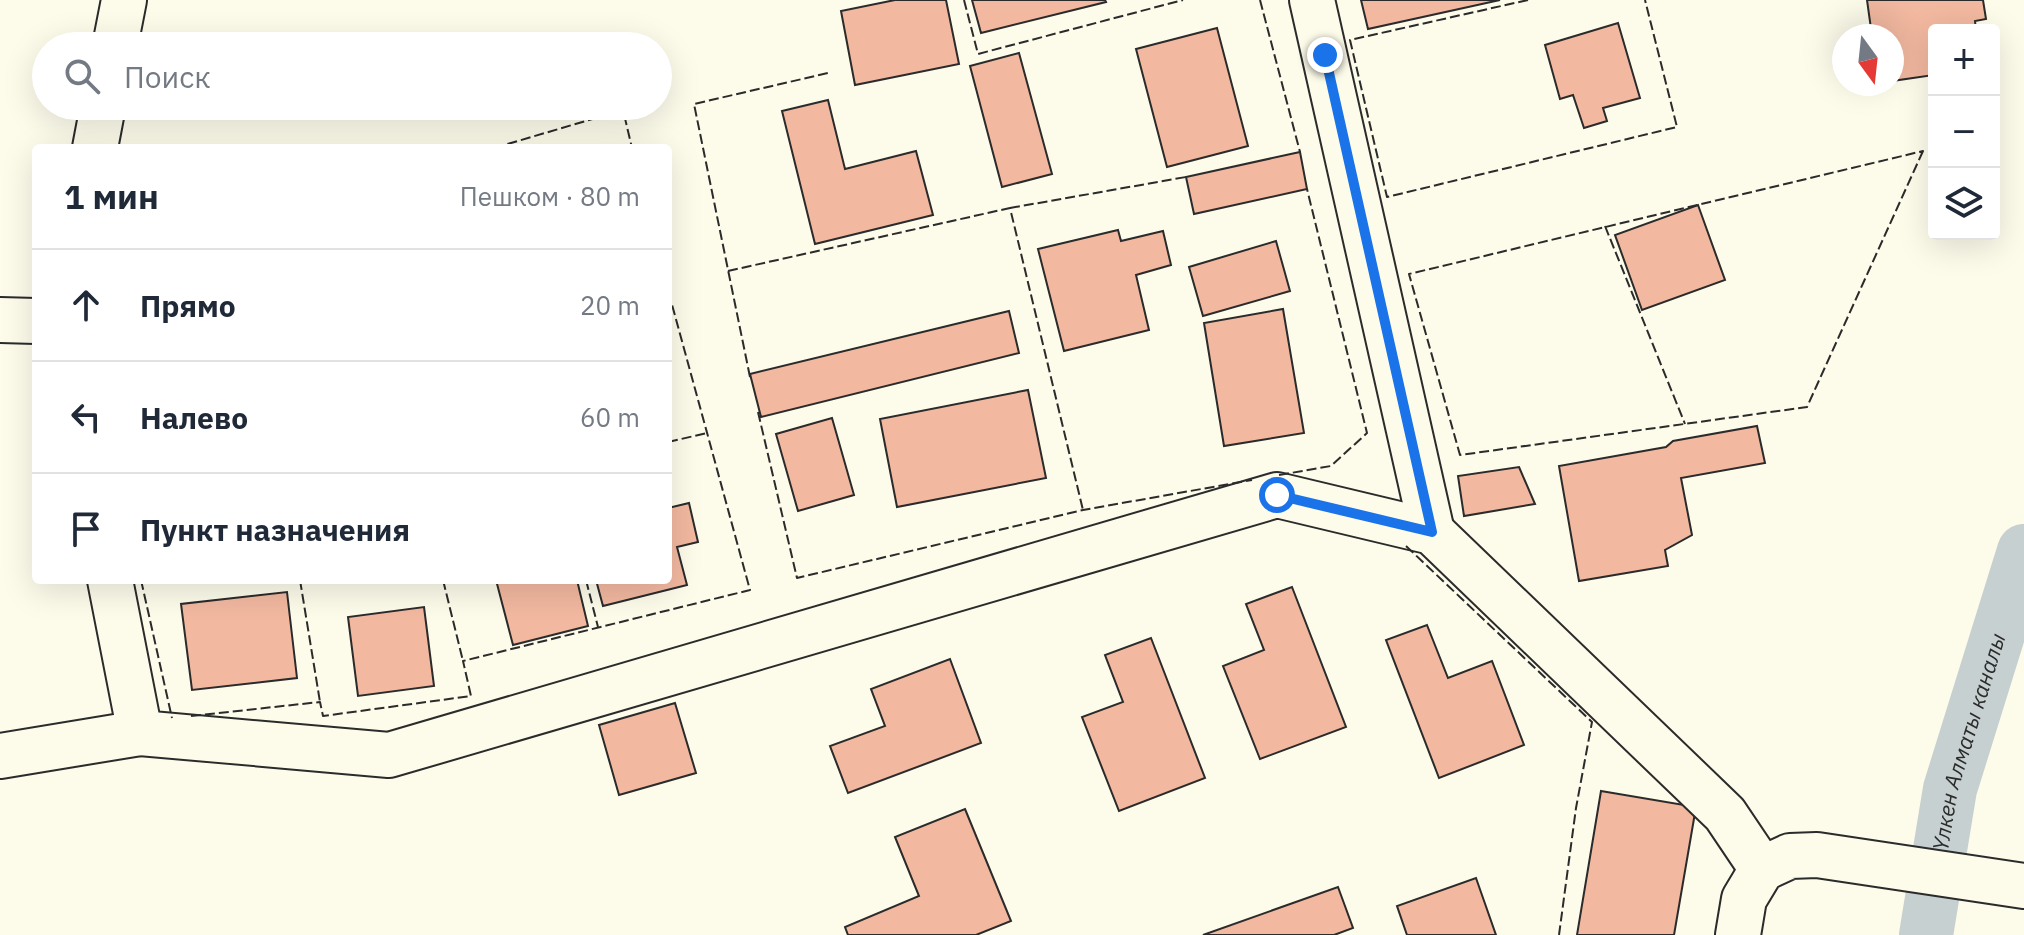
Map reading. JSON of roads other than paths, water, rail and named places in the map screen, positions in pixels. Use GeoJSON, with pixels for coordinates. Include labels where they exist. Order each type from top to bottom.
{"type":"FeatureCollection","features":[{"type":"Feature","properties":{"kind":"street"},"geometry":{"type":"LineString","coordinates":[[118,32],[124,0]]}},
{"type":"Feature","properties":{"kind":"street"},"geometry":{"type":"LineString","coordinates":[[1312,0],[1432,532]]}},
{"type":"Feature","properties":{"kind":"street"},"geometry":{"type":"LineString","coordinates":[[96,144],[100,120]]}},
{"type":"Feature","properties":{"kind":"street"},"geometry":{"type":"LineString","coordinates":[[0,320],[32,321]]}},
{"type":"Feature","properties":{"kind":"street"},"geometry":{"type":"LineString","coordinates":[[0,756],[140,733],[389,755],[1277,495],[1432,532],[1725,814],[1762,869]]}},
{"type":"Feature","properties":{"kind":"street"},"geometry":{"type":"LineString","coordinates":[[111,584],[140,733]]}},
{"type":"Feature","properties":{"kind":"street"},"geometry":{"type":"LineString","coordinates":[[1738,935],[1744,899],[1762,869],[1790,856],[1817,855],[2016,884]]}},
{"type":"Feature","properties":{"kind":"waterway","name":"Үлкен Алматы каналы"},"geometry":{"type":"LineString","coordinates":[[1926,935],[1950,789],[2024,551]]}}]}
